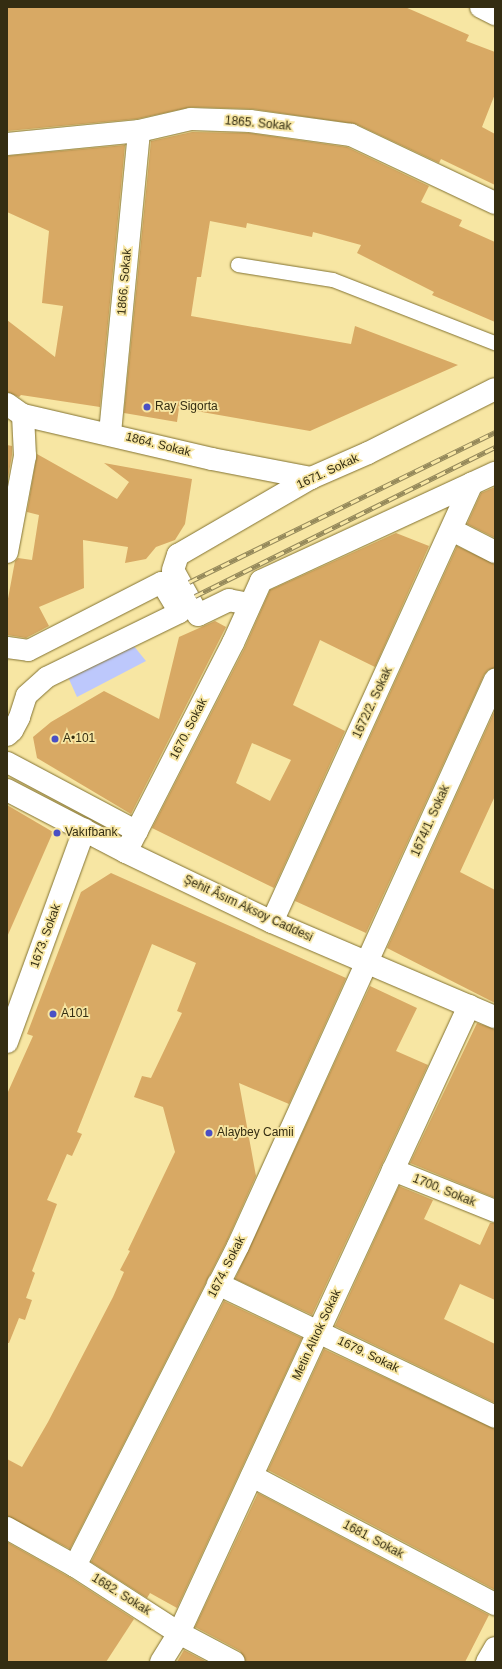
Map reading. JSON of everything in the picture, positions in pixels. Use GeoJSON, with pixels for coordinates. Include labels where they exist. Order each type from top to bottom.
{"type":"FeatureCollection","features":[{"type":"Feature","properties":{"kind":"street"},"geometry":{"type":"LineString","coordinates":[[481,7],[495,14]]}},
{"type":"Feature","properties":{"kind":"street","name":"1865. Sokak"},"geometry":{"type":"LineString","coordinates":[[7,144],[139,131],[191,119],[250,121],[351,135],[495,203]]}},
{"type":"Feature","properties":{"kind":"street","name":"1866. Sokak"},"geometry":{"type":"LineString","coordinates":[[110,434],[139,131]]}},
{"type":"Feature","properties":{"kind":"street","name":"1671. Sokak"},"geometry":{"type":"LineString","coordinates":[[249,604],[229,600],[198,615],[173,570],[178,555],[311,478],[368,453],[495,389]]}},
{"type":"Feature","properties":{"kind":"street"},"geometry":{"type":"LineString","coordinates":[[7,552],[25,456],[15,409]]}},
{"type":"Feature","properties":{"kind":"street","name":"1864. Sokak"},"geometry":{"type":"LineString","coordinates":[[15,409],[212,459],[311,478]]}},
{"type":"Feature","properties":{"kind":"street"},"geometry":{"type":"LineString","coordinates":[[249,604],[261,581],[495,473]]}},
{"type":"Feature","properties":{"kind":"street","name":"1672/2. Sokak"},"geometry":{"type":"LineString","coordinates":[[272,922],[452,530],[472,483]]}},
{"type":"Feature","properties":{"kind":"street"},"geometry":{"type":"LineString","coordinates":[[452,530],[495,552]]}},
{"type":"Feature","properties":{"kind":"street"},"geometry":{"type":"LineString","coordinates":[[7,647],[28,650],[161,582],[179,612],[46,677],[26,695],[19,717],[12,730],[7,735]]}},
{"type":"Feature","properties":{"kind":"street","name":"1670. Sokak"},"geometry":{"type":"LineString","coordinates":[[126,852],[229,650],[249,604]]}},
{"type":"Feature","properties":{"kind":"street","name":"1674/1. Sokak"},"geometry":{"type":"LineString","coordinates":[[368,963],[495,680]]}},
{"type":"Feature","properties":{"kind":"street"},"geometry":{"type":"LineString","coordinates":[[7,762],[137,830]]}},
{"type":"Feature","properties":{"kind":"street","name":"Şehit Âsım Aksoy Caddesi"},"geometry":{"type":"LineString","coordinates":[[7,790],[126,852],[272,922],[495,1017]]}},
{"type":"Feature","properties":{"kind":"street","name":"1673. Sokak"},"geometry":{"type":"LineString","coordinates":[[7,1042],[84,830]]}},
{"type":"Feature","properties":{"kind":"street","name":"1674. Sokak"},"geometry":{"type":"LineString","coordinates":[[75,1566],[242,1238],[368,963]]}},
{"type":"Feature","properties":{"kind":"street","name":"Metin Altıok Sokak"},"geometry":{"type":"LineString","coordinates":[[161,1662],[179,1633],[469,1006]]}},
{"type":"Feature","properties":{"kind":"street","name":"1700. Sokak"},"geometry":{"type":"LineString","coordinates":[[393,1170],[495,1211]]}},
{"type":"Feature","properties":{"kind":"street","name":"1679. Sokak"},"geometry":{"type":"LineString","coordinates":[[218,1284],[495,1417]]}},
{"type":"Feature","properties":{"kind":"street","name":"1681. Sokak"},"geometry":{"type":"LineString","coordinates":[[252,1476],[495,1604]]}},
{"type":"Feature","properties":{"kind":"street","name":"1682. Sokak"},"geometry":{"type":"LineString","coordinates":[[7,1528],[75,1566],[179,1633],[234,1662]]}},
{"type":"Feature","properties":{"kind":"street"},"geometry":{"type":"LineString","coordinates":[[487,1662],[495,1648]]}},
{"type":"Feature","properties":{"kind":"lane"},"geometry":{"type":"LineString","coordinates":[[238,265],[333,280],[495,343]]}},
{"type":"Feature","properties":{"kind":"shaded area"},"geometry":{"type":"Polygon","coordinates":[[[129,640],[146,661],[77,697],[68,677],[129,640]]]}},
{"type":"Feature","properties":{"kind":"building"},"geometry":{"type":"Polygon","coordinates":[[[7,7],[405,7],[469,35],[466,41],[495,52],[495,94],[482,127],[495,134],[495,185],[441,159],[439,163],[356,124],[252,109],[191,107],[137,119],[7,131],[7,7]]]}},
{"type":"Feature","properties":{"kind":"building"},"geometry":{"type":"Polygon","coordinates":[[[192,132],[249,133],[347,147],[429,186],[421,202],[462,220],[459,226],[495,242],[495,322],[432,295],[434,292],[357,253],[361,245],[313,232],[312,237],[247,223],[246,228],[210,221],[201,277],[197,277],[191,316],[351,344],[355,326],[458,365],[310,431],[179,408],[177,422],[124,413],[151,141],[192,132]]]}},
{"type":"Feature","properties":{"kind":"building"},"geometry":{"type":"Polygon","coordinates":[[[125,145],[100,407],[21,395],[19,397],[7,392],[7,320],[55,357],[63,306],[42,303],[49,231],[7,212],[7,156],[125,145]]]}},
{"type":"Feature","properties":{"kind":"building"},"geometry":{"type":"Polygon","coordinates":[[[7,445],[12,446],[12,455],[7,484],[7,445]]]}},
{"type":"Feature","properties":{"kind":"building"},"geometry":{"type":"Polygon","coordinates":[[[37,454],[117,499],[129,482],[104,463],[192,479],[185,524],[175,540],[156,547],[146,559],[125,563],[128,547],[83,540],[84,588],[39,607],[49,626],[26,638],[7,635],[7,604],[15,561],[18,558],[32,560],[39,515],[27,512],[37,454]]]}},
{"type":"Feature","properties":{"kind":"building"},"geometry":{"type":"Polygon","coordinates":[[[495,487],[495,538],[467,524],[481,493],[495,487]]]}},
{"type":"Feature","properties":{"kind":"building"},"geometry":{"type":"Polygon","coordinates":[[[396,533],[429,546],[375,667],[320,640],[293,705],[345,731],[274,888],[152,828],[244,649],[270,590],[396,533]],[[252,743],[236,783],[270,801],[291,760],[252,743]]]}},
{"type":"Feature","properties":{"kind":"building"},"geometry":{"type":"Polygon","coordinates":[[[457,546],[495,564],[495,668],[488,670],[484,675],[366,933],[295,901],[457,546]]]}},
{"type":"Feature","properties":{"kind":"building"},"geometry":{"type":"Polygon","coordinates":[[[215,621],[226,627],[131,814],[37,758],[33,737],[51,722],[104,691],[159,719],[179,637],[215,621]]]}},
{"type":"Feature","properties":{"kind":"building"},"geometry":{"type":"Polygon","coordinates":[[[495,710],[495,796],[460,872],[495,890],[495,1003],[387,948],[495,710]]]}},
{"type":"Feature","properties":{"kind":"building"},"geometry":{"type":"Polygon","coordinates":[[[7,805],[53,832],[7,937],[7,805]]]}},
{"type":"Feature","properties":{"kind":"building"},"geometry":{"type":"Polygon","coordinates":[[[111,873],[346,978],[289,1104],[239,1083],[256,1176],[227,1241],[70,1549],[7,1516],[7,1459],[22,1467],[48,1422],[113,1297],[124,1272],[120,1270],[130,1251],[128,1250],[175,1152],[163,1107],[134,1097],[142,1076],[151,1078],[182,1013],[177,1011],[196,963],[152,944],[77,1132],[82,1134],[72,1156],[67,1154],[47,1200],[57,1204],[32,1271],[35,1273],[26,1298],[32,1300],[25,1320],[19,1318],[9,1343],[7,1343],[7,1094],[33,1036],[27,1034],[81,892],[111,873]]]}},
{"type":"Feature","properties":{"kind":"building"},"geometry":{"type":"Polygon","coordinates":[[[370,986],[417,1008],[396,1051],[428,1065],[312,1315],[235,1279],[370,986]]]}},
{"type":"Feature","properties":{"kind":"building"},"geometry":{"type":"Polygon","coordinates":[[[477,1023],[495,1029],[495,1198],[410,1163],[477,1023]]]}},
{"type":"Feature","properties":{"kind":"building"},"geometry":{"type":"Polygon","coordinates":[[[399,1186],[433,1200],[424,1219],[480,1245],[490,1223],[495,1223],[495,1300],[460,1284],[444,1319],[495,1344],[495,1403],[335,1326],[399,1186]]]}},
{"type":"Feature","properties":{"kind":"building"},"geometry":{"type":"Polygon","coordinates":[[[224,1301],[302,1338],[177,1608],[150,1593],[147,1598],[91,1562],[224,1301]]]}},
{"type":"Feature","properties":{"kind":"building"},"geometry":{"type":"Polygon","coordinates":[[[324,1349],[495,1429],[495,1590],[268,1470],[324,1349]]]}},
{"type":"Feature","properties":{"kind":"building"},"geometry":{"type":"Polygon","coordinates":[[[258,1493],[489,1615],[465,1662],[246,1662],[240,1651],[195,1627],[258,1493]]]}},
{"type":"Feature","properties":{"kind":"building"},"geometry":{"type":"Polygon","coordinates":[[[7,1542],[69,1577],[134,1619],[106,1662],[7,1662],[7,1542]]]}},
{"type":"Feature","properties":{"kind":"building"},"geometry":{"type":"Polygon","coordinates":[[[184,1650],[207,1662],[177,1662],[184,1650]]]}},
{"type":"Feature","properties":{"kind":"railway"},"geometry":{"type":"LineString","coordinates":[[189,582],[495,432]]}},
{"type":"Feature","properties":{"kind":"railway"},"geometry":{"type":"LineString","coordinates":[[195,596],[495,447]]}},
{"type":"Feature","properties":{"kind":"place","name":"Ray Sigorta"},"geometry":{"type":"Point","coordinates":[147,407]}},
{"type":"Feature","properties":{"kind":"place","name":"A•101"},"geometry":{"type":"Point","coordinates":[55,739]}},
{"type":"Feature","properties":{"kind":"place","name":"Vakıfbank"},"geometry":{"type":"Point","coordinates":[57,833]}},
{"type":"Feature","properties":{"kind":"place","name":"A101"},"geometry":{"type":"Point","coordinates":[53,1014]}},
{"type":"Feature","properties":{"kind":"place","name":"Alaybey Camii"},"geometry":{"type":"Point","coordinates":[209,1133]}}]}
